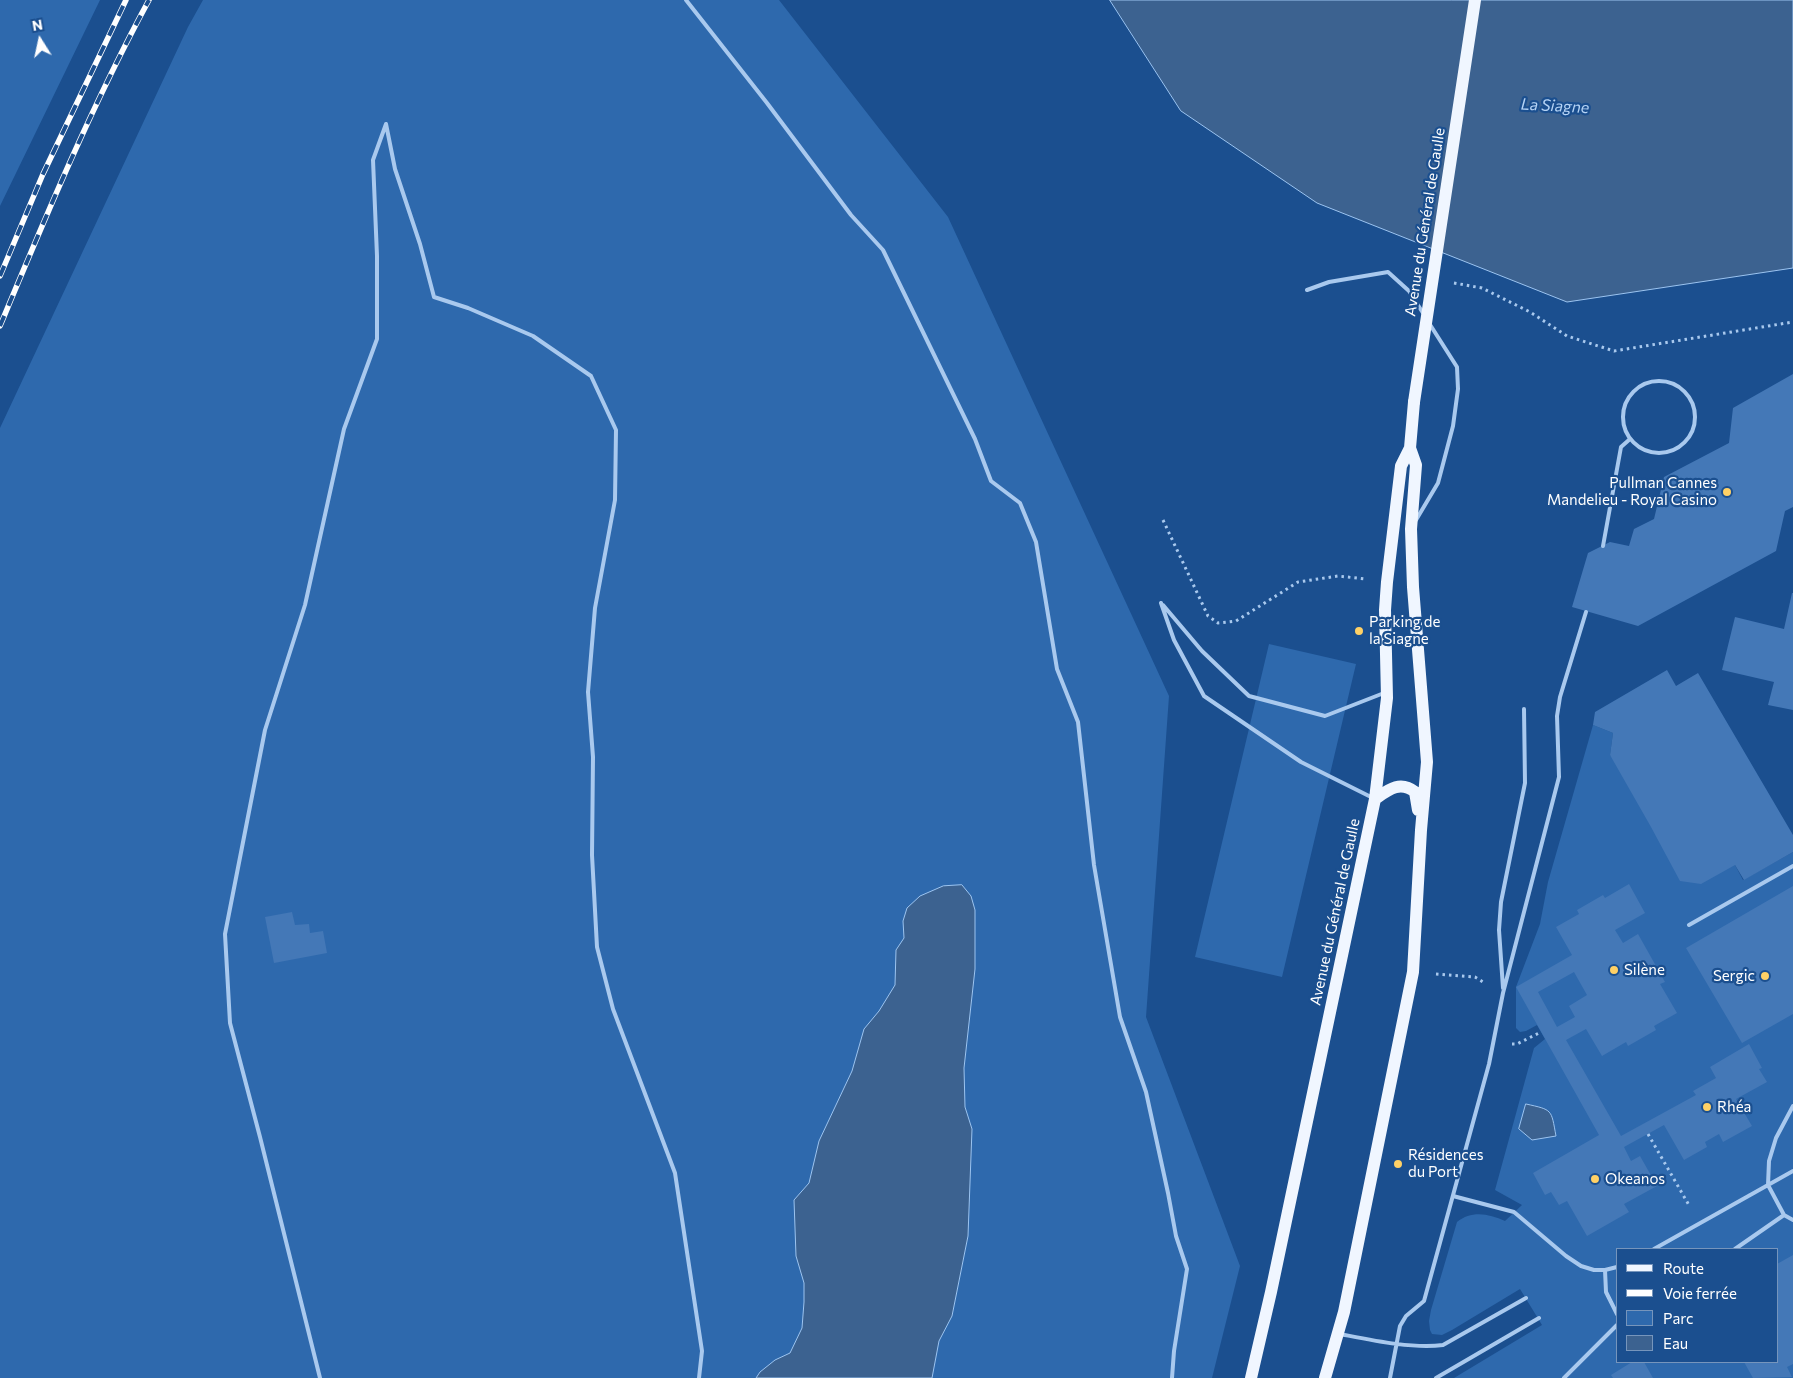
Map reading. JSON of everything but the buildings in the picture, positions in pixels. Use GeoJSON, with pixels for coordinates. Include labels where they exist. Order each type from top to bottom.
{"type":"FeatureCollection","features":[{"type":"Feature","properties":{"kind":"main road","name":"Avenue du Général de Gaulle"},"geometry":{"type":"LineString","coordinates":[[1251,1378],[1273,1283],[1375,799],[1387,692],[1385,610],[1387,582],[1401,466],[1410,448],[1414,402],[1475,0]]}},
{"type":"Feature","properties":{"kind":"main road","name":"Avenue du Général de Gaulle"},"geometry":{"type":"LineString","coordinates":[[1325,1378],[1344,1312],[1413,972],[1420,830],[1427,762],[1413,587],[1411,528],[1416,465],[1410,448]]}},
{"type":"Feature","properties":{"kind":"main road"},"geometry":{"type":"LineString","coordinates":[[1375,799],[1395,786],[1408,786],[1415,792],[1420,830]]}},
{"type":"Feature","properties":{"kind":"lane"},"geometry":{"type":"LineString","coordinates":[[686,0],[767,103],[851,215],[882,250],[975,439],[991,481],[1020,502],[1036,542],[1057,669],[1078,722],[1094,865],[1120,1018],[1146,1092],[1176,1236],[1186,1269],[1172,1378]]}},
{"type":"Feature","properties":{"kind":"lane"},"geometry":{"type":"LineString","coordinates":[[320,1378],[230,1024],[225,934],[265,730],[305,605],[344,429],[377,339],[377,256],[373,160],[386,124],[395,169],[420,244],[434,297],[468,308],[534,336],[591,376],[616,430],[615,500],[595,608],[588,692],[593,757],[592,855],[597,947],[613,1009],[675,1173],[702,1351],[700,1378]]}},
{"type":"Feature","properties":{"kind":"lane"},"geometry":{"type":"LineString","coordinates":[[1307,290],[1329,282],[1388,272],[1409,291],[1457,367],[1458,389],[1453,426],[1438,483],[1411,528]]}},
{"type":"Feature","properties":{"kind":"lane"},"geometry":{"type":"LineString","coordinates":[[1658,380],[1671,383],[1683,389],[1691,400],[1695,413],[1694,426],[1688,438],[1678,447],[1666,453],[1653,453],[1640,448],[1630,439],[1624,428],[1622,414],[1626,402],[1634,391],[1645,383],[1658,380]]}},
{"type":"Feature","properties":{"kind":"lane"},"geometry":{"type":"LineString","coordinates":[[1603,546],[1620,447],[1630,439]]}},
{"type":"Feature","properties":{"kind":"lane"},"geometry":{"type":"LineString","coordinates":[[1375,799],[1301,762],[1204,696],[1174,640],[1161,603],[1202,651],[1249,696],[1325,716],[1387,692]]}},
{"type":"Feature","properties":{"kind":"lane"},"geometry":{"type":"LineString","coordinates":[[1390,1378],[1400,1326],[1406,1316],[1424,1301],[1493,1042],[1503,993],[1559,777],[1557,716],[1560,697],[1586,612]]}},
{"type":"Feature","properties":{"kind":"lane"},"geometry":{"type":"LineString","coordinates":[[1503,993],[1499,930],[1500,912],[1525,783],[1524,709]]}},
{"type":"Feature","properties":{"kind":"lane"},"geometry":{"type":"LineString","coordinates":[[1689,925],[1793,866]]}},
{"type":"Feature","properties":{"kind":"lane"},"geometry":{"type":"LineString","coordinates":[[1793,1106],[1776,1138],[1769,1161],[1768,1185],[1784,1215],[1793,1220]]}},
{"type":"Feature","properties":{"kind":"lane"},"geometry":{"type":"LineString","coordinates":[[1656,1248],[1793,1171]]}},
{"type":"Feature","properties":{"kind":"lane"},"geometry":{"type":"LineString","coordinates":[[1452,1196],[1514,1212],[1566,1256],[1581,1266],[1594,1270],[1616,1267]]}},
{"type":"Feature","properties":{"kind":"lane"},"geometry":{"type":"LineString","coordinates":[[1735,1248],[1784,1215]]}},
{"type":"Feature","properties":{"kind":"lane"},"geometry":{"type":"LineString","coordinates":[[1605,1270],[1606,1292],[1616,1312]]}},
{"type":"Feature","properties":{"kind":"lane"},"geometry":{"type":"LineString","coordinates":[[1337,1334],[1432,1346],[1443,1345],[1526,1298]]}},
{"type":"Feature","properties":{"kind":"lane"},"geometry":{"type":"LineString","coordinates":[[1436,1378],[1539,1318]]}},
{"type":"Feature","properties":{"kind":"lane"},"geometry":{"type":"LineString","coordinates":[[1564,1378],[1616,1326]]}},
{"type":"Feature","properties":{"kind":"lane"},"geometry":{"type":"LineString","coordinates":[[1391,1372],[1395,1378]]}},
{"type":"Feature","properties":{"kind":"path"},"geometry":{"type":"LineString","coordinates":[[1444,282],[1482,288],[1530,312],[1567,336],[1614,351],[1793,322]]}},
{"type":"Feature","properties":{"kind":"path"},"geometry":{"type":"LineString","coordinates":[[1163,520],[1208,616],[1218,623],[1236,621],[1298,582],[1338,576],[1370,580]]}},
{"type":"Feature","properties":{"kind":"path"},"geometry":{"type":"LineString","coordinates":[[1455,976],[1468,977]]}},
{"type":"Feature","properties":{"kind":"path"},"geometry":{"type":"LineString","coordinates":[[1493,1042],[1517,1044],[1541,1032]]}},
{"type":"Feature","properties":{"kind":"path"},"geometry":{"type":"LineString","coordinates":[[1648,1134],[1700,1223]]}},
{"type":"Feature","properties":{"kind":"green space"},"geometry":{"type":"Polygon","coordinates":[[[0,0],[100,0],[0,206],[0,0]]]}},
{"type":"Feature","properties":{"kind":"green space"},"geometry":{"type":"Polygon","coordinates":[[[203,0],[779,0],[948,217],[1169,696],[1146,1017],[1240,1266],[1212,1378],[0,1378],[0,428],[188,27],[203,0]]]}},
{"type":"Feature","properties":{"kind":"green space"},"geometry":{"type":"Polygon","coordinates":[[[1269,644],[1356,664],[1282,977],[1195,957],[1269,644]]]}},
{"type":"Feature","properties":{"kind":"green space"},"geometry":{"type":"Polygon","coordinates":[[[1593,725],[1613,733],[1610,755],[1735,865],[1743,880],[1793,852],[1793,1378],[1454,1378],[1542,1325],[1520,1289],[1442,1335],[1432,1334],[1429,1321],[1457,1222],[1469,1216],[1481,1214],[1505,1221],[1522,1205],[1495,1190],[1534,1048],[1545,1039],[1537,1025],[1520,1032],[1516,1028],[1516,987],[1540,924],[1548,882],[1593,725]]]}},
{"type":"Feature","properties":{"kind":"water","name":"La Siagne"},"geometry":{"type":"Polygon","coordinates":[[[1110,0],[1793,0],[1793,268],[1567,302],[1317,203],[1181,111],[1110,0]]]}},
{"type":"Feature","properties":{"kind":"water"},"geometry":{"type":"Polygon","coordinates":[[[962,885],[971,896],[975,910],[975,969],[964,1068],[965,1107],[972,1129],[968,1236],[952,1316],[939,1341],[932,1378],[756,1378],[760,1372],[775,1360],[790,1353],[802,1328],[804,1283],[796,1256],[794,1200],[809,1183],[819,1141],[852,1071],[864,1029],[879,1011],[895,985],[896,950],[904,938],[903,921],[907,908],[920,896],[943,886],[962,885]]]}},
{"type":"Feature","properties":{"kind":"water"},"geometry":{"type":"Polygon","coordinates":[[[1526,1104],[1549,1112],[1553,1120],[1556,1136],[1532,1140],[1519,1129],[1526,1104]]]}},
{"type":"Feature","properties":{"kind":"railway"},"geometry":{"type":"LineString","coordinates":[[0,276],[43,174],[126,0]]}},
{"type":"Feature","properties":{"kind":"railway"},"geometry":{"type":"LineString","coordinates":[[0,326],[89,120],[149,0]]}},
{"type":"Feature","properties":{"kind":"place","name":"Pullman Cannes Mandelieu - Royal Casino"},"geometry":{"type":"Point","coordinates":[1727,492]}},
{"type":"Feature","properties":{"kind":"place","name":"Parking de la Siagne"},"geometry":{"type":"Point","coordinates":[1359,631]}},
{"type":"Feature","properties":{"kind":"place","name":"Silène"},"geometry":{"type":"Point","coordinates":[1614,970]}},
{"type":"Feature","properties":{"kind":"place","name":"Sergic"},"geometry":{"type":"Point","coordinates":[1765,976]}},
{"type":"Feature","properties":{"kind":"place","name":"Rhéa"},"geometry":{"type":"Point","coordinates":[1707,1107]}},
{"type":"Feature","properties":{"kind":"place","name":"Résidences du Port"},"geometry":{"type":"Point","coordinates":[1398,1164]}},
{"type":"Feature","properties":{"kind":"place","name":"Okeanos"},"geometry":{"type":"Point","coordinates":[1595,1179]}}]}
